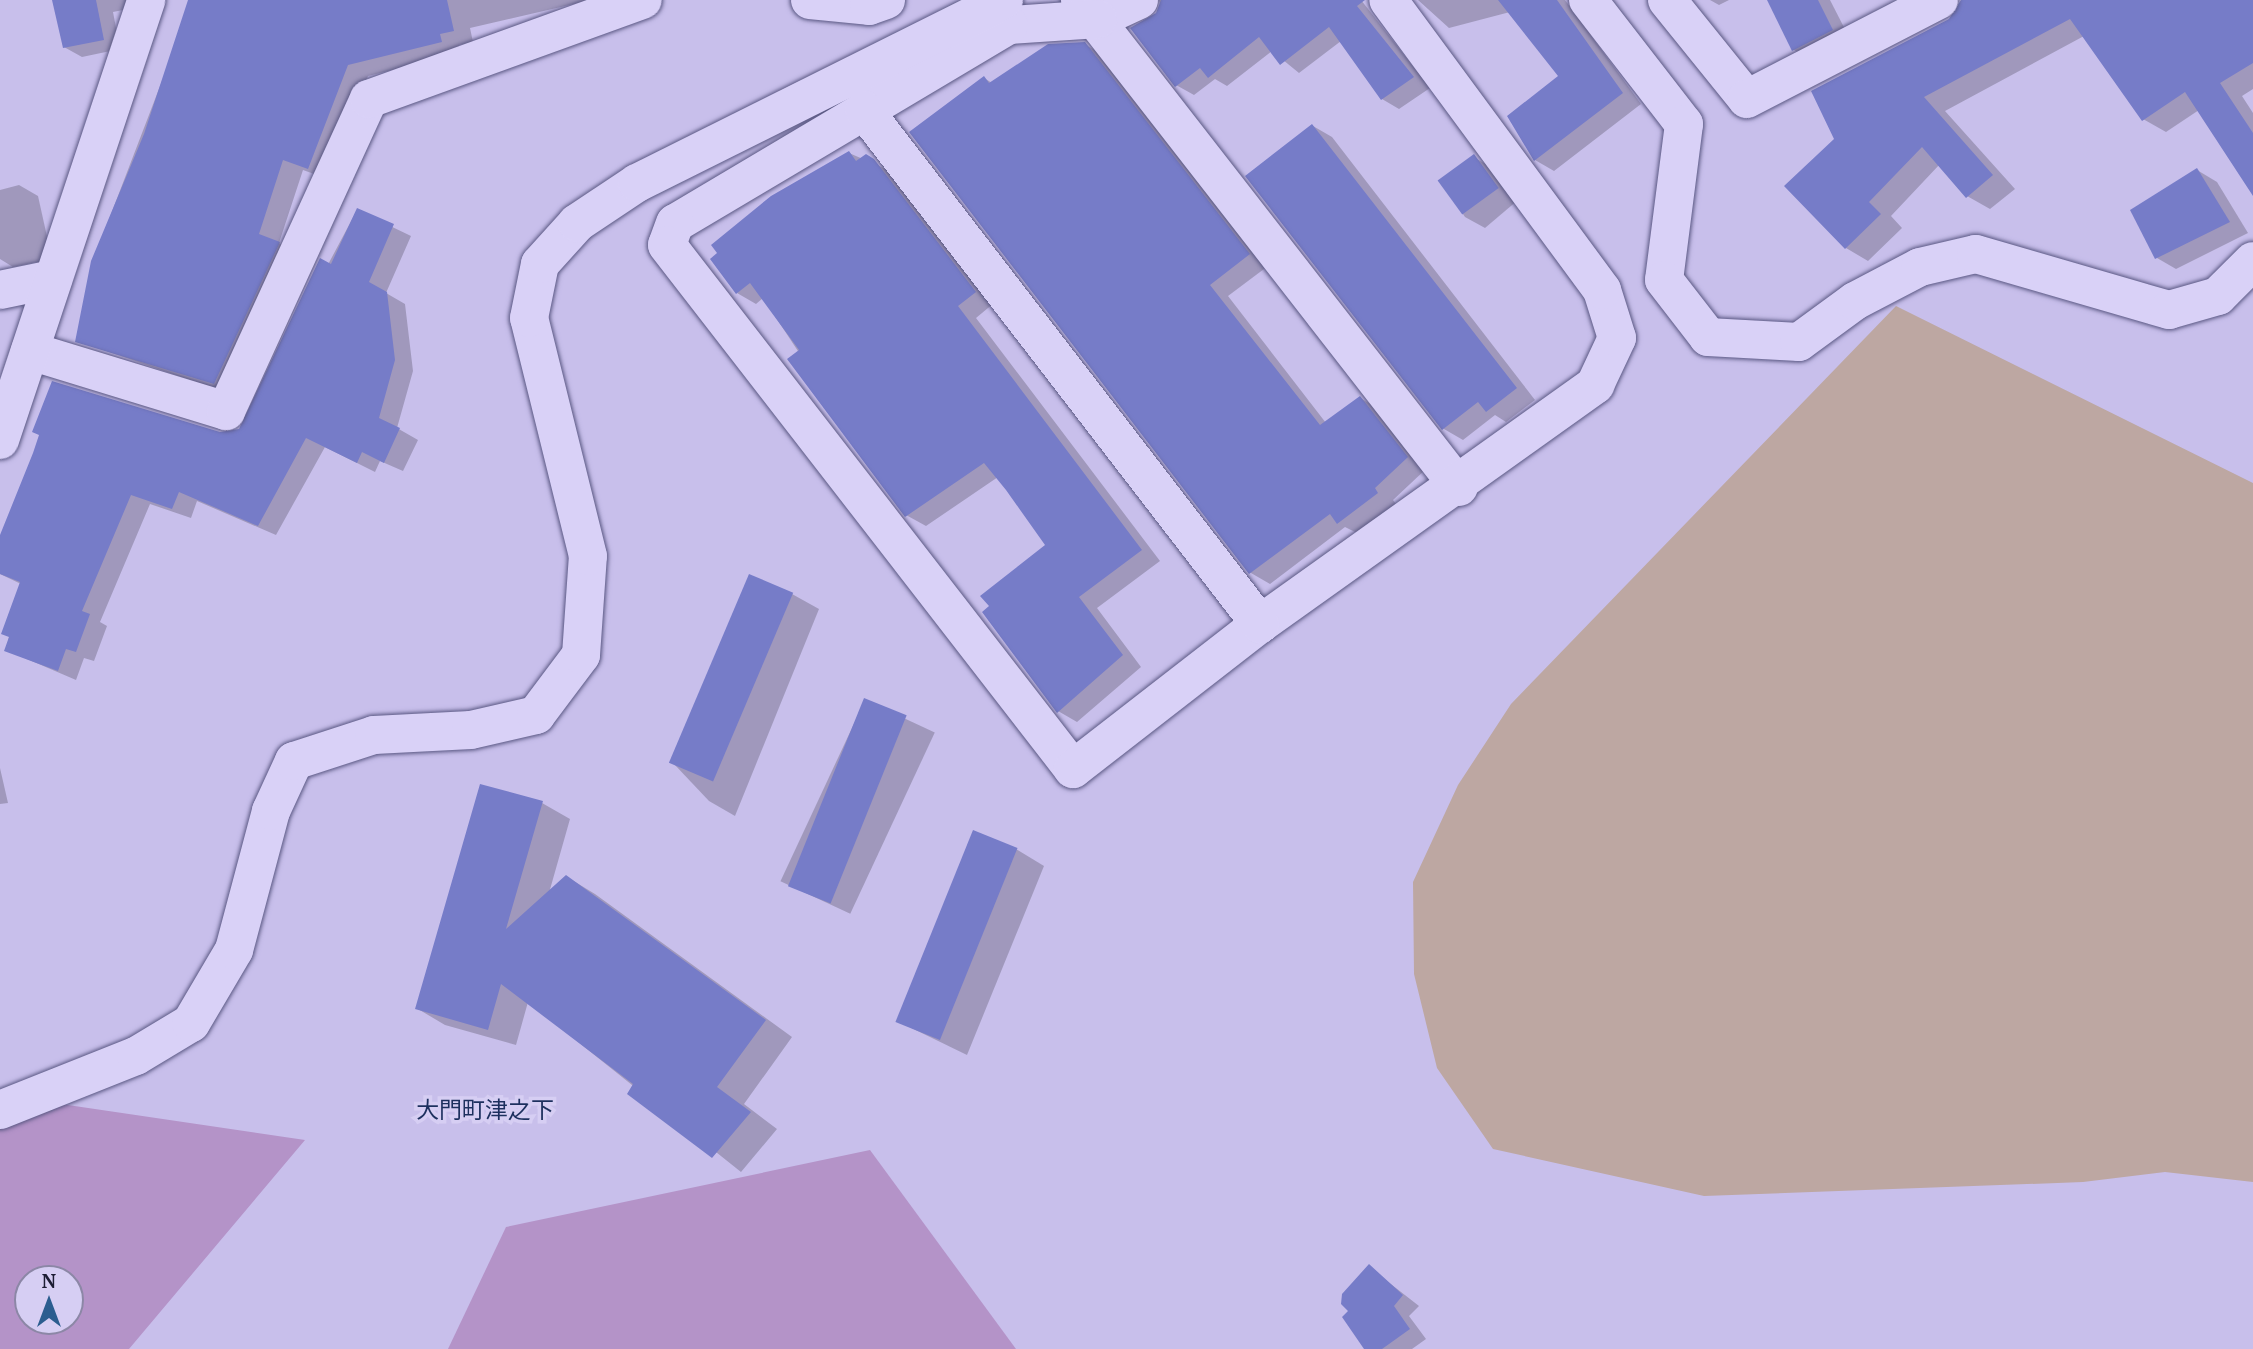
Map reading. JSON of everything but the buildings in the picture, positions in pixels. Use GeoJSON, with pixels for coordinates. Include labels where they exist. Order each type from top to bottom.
{"type":"FeatureCollection","features":[{"type":"Feature","properties":{"kind":"street"},"geometry":{"type":"LineString","coordinates":[[0,440],[146,0]]}},
{"type":"Feature","properties":{"kind":"street"},"geometry":{"type":"LineString","coordinates":[[30,351],[226,411],[369,99],[643,0]]}},
{"type":"Feature","properties":{"kind":"street"},"geometry":{"type":"LineString","coordinates":[[810,0],[869,6],[886,0]]}},
{"type":"Feature","properties":{"kind":"street"},"geometry":{"type":"LineString","coordinates":[[0,1110],[136,1056],[191,1023],[234,950],[271,811],[294,761],[373,735],[471,730],[536,715],[582,655],[588,556],[530,318],[540,264],[577,223],[637,183],[1004,0]]}},
{"type":"Feature","properties":{"kind":"street"},"geometry":{"type":"LineString","coordinates":[[1139,0],[1009,25],[675,223],[667,245],[1073,769],[1260,624],[1459,488],[1595,385],[1617,338],[1602,290],[1388,0]]}},
{"type":"Feature","properties":{"kind":"street"},"geometry":{"type":"LineString","coordinates":[[1588,0],[1684,124],[1664,280],[1708,337],[1799,342],[1855,301],[1920,267],[1976,254],[2169,310],[2218,296],[2253,261]]}},
{"type":"Feature","properties":{"kind":"street"},"geometry":{"type":"LineString","coordinates":[[1667,0],[1747,99],[1939,0]]}},
{"type":"Feature","properties":{"kind":"street"},"geometry":{"type":"LineString","coordinates":[[1089,10],[1459,488]]}},
{"type":"Feature","properties":{"kind":"street"},"geometry":{"type":"LineString","coordinates":[[864,110],[1260,624]]}},
{"type":"Feature","properties":{"kind":"street"},"geometry":{"type":"LineString","coordinates":[[0,290],[54,279]]}},
{"type":"Feature","properties":{"kind":"shaded area"},"geometry":{"type":"Polygon","coordinates":[[[1896,306],[2253,483],[2253,1182],[2165,1172],[2083,1182],[1704,1196],[1493,1149],[1437,1068],[1414,974],[1413,882],[1458,785],[1511,704],[1896,306]]]}},
{"type":"Feature","properties":{"kind":"shaded area"},"geometry":{"type":"Polygon","coordinates":[[[0,1095],[305,1140],[129,1349],[0,1349],[0,1095]]]}},
{"type":"Feature","properties":{"kind":"shaded area"},"geometry":{"type":"Polygon","coordinates":[[[870,1150],[1016,1349],[448,1349],[506,1227],[870,1150]]]}},
{"type":"Feature","properties":{"kind":"district","name":"大門町津之下"},"geometry":{"type":"Point","coordinates":[485,1110]}}]}
